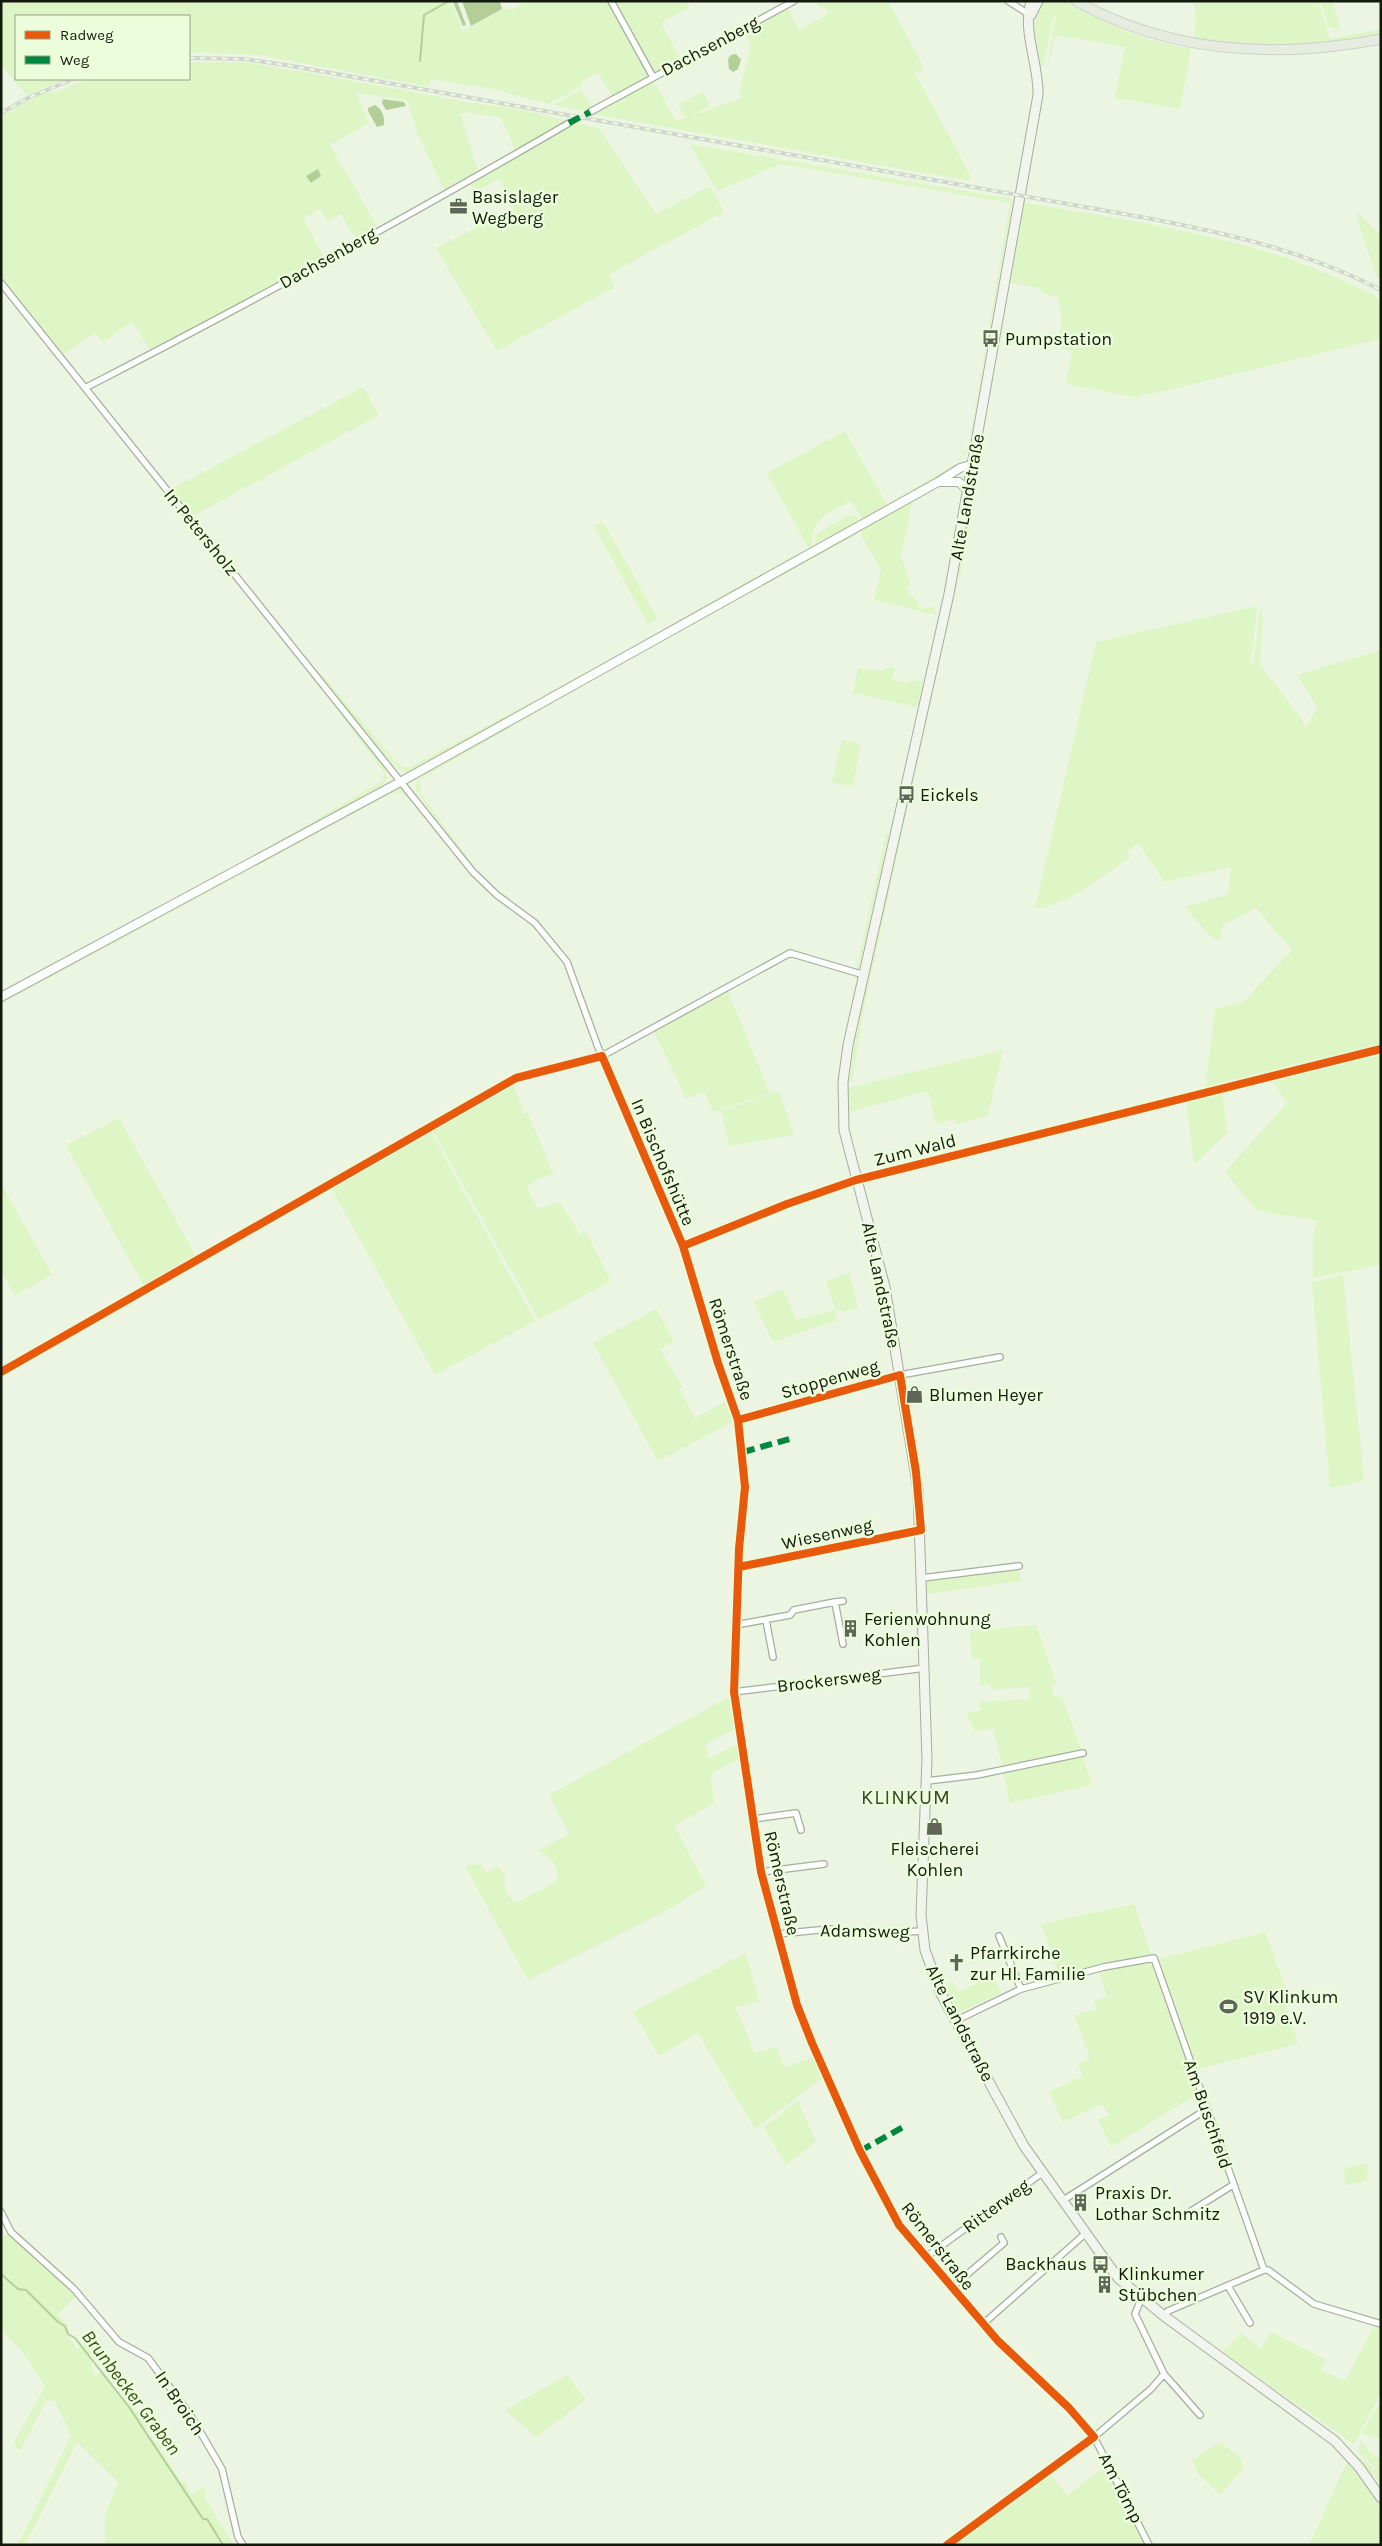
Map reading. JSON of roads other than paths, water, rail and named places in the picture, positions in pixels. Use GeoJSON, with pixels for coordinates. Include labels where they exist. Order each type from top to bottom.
{"type":"FeatureCollection","features":[{"type":"Feature","properties":{"kind":"main road","name":"Alte Landstraße"},"geometry":{"type":"LineString","coordinates":[[1031,1],[1029,33],[1037,74],[1038,95],[969,466],[969,492],[940,637],[848,1045],[843,1082],[844,1130],[882,1274],[916,1472],[921,1530],[927,1781],[922,1931],[930,1968],[956,2021],[1024,2146],[1062,2202],[1118,2278],[1141,2299],[1335,2441],[1359,2467],[1381,2498]]}},
{"type":"Feature","properties":{"kind":"main road"},"geometry":{"type":"LineString","coordinates":[[1030,15],[1038,1]]}},
{"type":"Feature","properties":{"kind":"main road"},"geometry":{"type":"LineString","coordinates":[[1080,3],[1157,36],[1216,48],[1284,51],[1323,49],[1381,39]]}},
{"type":"Feature","properties":{"kind":"street","name":"Dachsenberg"},"geometry":{"type":"LineString","coordinates":[[611,1],[653,77]]}},
{"type":"Feature","properties":{"kind":"street","name":"Dachsenberg"},"geometry":{"type":"LineString","coordinates":[[590,112],[794,1]]}},
{"type":"Feature","properties":{"kind":"street"},"geometry":{"type":"LineString","coordinates":[[1008,1],[1030,15]]}},
{"type":"Feature","properties":{"kind":"street","name":"Dachsenberg"},"geometry":{"type":"LineString","coordinates":[[85,388],[185,336],[569,123]]}},
{"type":"Feature","properties":{"kind":"street","name":"In Petersholz"},"geometry":{"type":"LineString","coordinates":[[1,283],[402,780]]}},
{"type":"Feature","properties":{"kind":"street"},"geometry":{"type":"LineString","coordinates":[[1,997],[402,780],[938,482],[950,473],[969,466]]}},
{"type":"Feature","properties":{"kind":"street"},"geometry":{"type":"LineString","coordinates":[[938,482],[959,482],[969,492]]}},
{"type":"Feature","properties":{"kind":"street","name":"In Bischofshütte"},"geometry":{"type":"LineString","coordinates":[[402,780],[480,879],[497,895],[535,923],[559,949],[568,962],[602,1056],[683,1246],[787,1204],[856,1180]]}},
{"type":"Feature","properties":{"kind":"street"},"geometry":{"type":"LineString","coordinates":[[516,1078],[602,1056],[790,953],[864,975]]}},
{"type":"Feature","properties":{"kind":"street","name":"Zum Wald"},"geometry":{"type":"LineString","coordinates":[[856,1180],[982,1149]]}},
{"type":"Feature","properties":{"kind":"street","name":"Römerstraße"},"geometry":{"type":"LineString","coordinates":[[683,1246],[718,1363],[738,1420],[745,1487],[739,1568],[734,1692],[761,1872],[795,1997],[809,2036],[860,2151],[900,2225],[951,2288],[998,2341],[1069,2408],[1094,2436]]}},
{"type":"Feature","properties":{"kind":"street","name":"Stoppenweg"},"geometry":{"type":"LineString","coordinates":[[738,1420],[900,1375],[1000,1357]]}},
{"type":"Feature","properties":{"kind":"street","name":"Wiesenweg"},"geometry":{"type":"LineString","coordinates":[[739,1568],[921,1530]]}},
{"type":"Feature","properties":{"kind":"street"},"geometry":{"type":"LineString","coordinates":[[922,1578],[1019,1566]]}},
{"type":"Feature","properties":{"kind":"street"},"geometry":{"type":"LineString","coordinates":[[736,1625],[790,1615],[794,1610],[843,1601]]}},
{"type":"Feature","properties":{"kind":"street"},"geometry":{"type":"LineString","coordinates":[[835,1602],[843,1644]]}},
{"type":"Feature","properties":{"kind":"street"},"geometry":{"type":"LineString","coordinates":[[766,1620],[773,1657]]}},
{"type":"Feature","properties":{"kind":"street","name":"Brockersweg"},"geometry":{"type":"LineString","coordinates":[[734,1692],[924,1668]]}},
{"type":"Feature","properties":{"kind":"street"},"geometry":{"type":"LineString","coordinates":[[927,1781],[978,1775],[1083,1753]]}},
{"type":"Feature","properties":{"kind":"street"},"geometry":{"type":"LineString","coordinates":[[753,1818],[796,1813],[801,1830]]}},
{"type":"Feature","properties":{"kind":"street","name":"Römerstraße"},"geometry":{"type":"LineString","coordinates":[[761,1872],[824,1864]]}},
{"type":"Feature","properties":{"kind":"street","name":"Adamsweg"},"geometry":{"type":"LineString","coordinates":[[778,1934],[829,1929],[889,1933],[922,1931]]}},
{"type":"Feature","properties":{"kind":"street"},"geometry":{"type":"LineString","coordinates":[[956,2021],[1021,1989],[999,1936]]}},
{"type":"Feature","properties":{"kind":"street","name":"Am Buschfeld"},"geometry":{"type":"LineString","coordinates":[[1021,1989],[1104,1967],[1154,1958],[1264,2270]]}},
{"type":"Feature","properties":{"kind":"street"},"geometry":{"type":"LineString","coordinates":[[1062,2202],[1207,2109]]}},
{"type":"Feature","properties":{"kind":"street","name":"Ritterweg"},"geometry":{"type":"LineString","coordinates":[[926,2257],[1042,2173]]}},
{"type":"Feature","properties":{"kind":"street"},"geometry":{"type":"LineString","coordinates":[[1183,2216],[1233,2185]]}},
{"type":"Feature","properties":{"kind":"street","name":"In Broich"},"geometry":{"type":"LineString","coordinates":[[1,2212],[11,2232],[74,2289],[119,2342],[148,2358],[191,2416],[222,2469],[238,2537],[243,2545]]}},
{"type":"Feature","properties":{"kind":"street"},"geometry":{"type":"LineString","coordinates":[[983,2324],[1086,2233]]}},
{"type":"Feature","properties":{"kind":"street"},"geometry":{"type":"LineString","coordinates":[[951,2288],[1004,2243],[1001,2237]]}},
{"type":"Feature","properties":{"kind":"street"},"geometry":{"type":"LineString","coordinates":[[1164,2316],[1168,2311],[1264,2270],[1268,2270],[1314,2304],[1381,2324]]}},
{"type":"Feature","properties":{"kind":"street"},"geometry":{"type":"LineString","coordinates":[[1228,2286],[1250,2324]]}},
{"type":"Feature","properties":{"kind":"street"},"geometry":{"type":"LineString","coordinates":[[1141,2299],[1135,2314],[1164,2374],[1200,2415]]}},
{"type":"Feature","properties":{"kind":"street","name":"Am Tömp"},"geometry":{"type":"LineString","coordinates":[[1149,2544],[1094,2436],[1151,2389],[1164,2374]]}},
{"type":"Feature","properties":{"kind":"waterway"},"geometry":{"type":"LineString","coordinates":[[420,61],[424,15],[449,1]]}},
{"type":"Feature","properties":{"kind":"waterway","name":"Brunbecker Graben"},"geometry":{"type":"LineString","coordinates":[[1,2274],[18,2289],[26,2290],[58,2322],[65,2326],[68,2334],[75,2338],[129,2407],[203,2519],[207,2519],[223,2545]]}},
{"type":"Feature","properties":{"kind":"railway"},"geometry":{"type":"LineString","coordinates":[[190,58],[244,59],[286,65],[1147,218],[1267,245],[1353,276],[1381,290]]}},
{"type":"Feature","properties":{"kind":"railway"},"geometry":{"type":"LineString","coordinates":[[1,113],[28,98],[71,80]]}},
{"type":"Feature","properties":{"kind":"place","name":"Basislager Wegberg"},"geometry":{"type":"Point","coordinates":[458,207]}},
{"type":"Feature","properties":{"kind":"place","name":"Pumpstation"},"geometry":{"type":"Point","coordinates":[991,339]}},
{"type":"Feature","properties":{"kind":"place","name":"Eickels"},"geometry":{"type":"Point","coordinates":[906,795]}},
{"type":"Feature","properties":{"kind":"place","name":"Blumen Heyer"},"geometry":{"type":"Point","coordinates":[915,1395]}},
{"type":"Feature","properties":{"kind":"place","name":"Ferienwohnung Kohlen"},"geometry":{"type":"Point","coordinates":[850,1629]}},
{"type":"Feature","properties":{"kind":"place","name":"Fleischerei Kohlen"},"geometry":{"type":"Point","coordinates":[935,1826]}},
{"type":"Feature","properties":{"kind":"place","name":"Pfarrkirche zur Hl. Familie"},"geometry":{"type":"Point","coordinates":[956,1963]}},
{"type":"Feature","properties":{"kind":"place","name":"SV Klinkum 1919 e.V."},"geometry":{"type":"Point","coordinates":[1229,2007]}},
{"type":"Feature","properties":{"kind":"place","name":"Praxis Dr. Lothar Schmitz"},"geometry":{"type":"Point","coordinates":[1081,2203]}},
{"type":"Feature","properties":{"kind":"place","name":"Backhaus"},"geometry":{"type":"Point","coordinates":[1101,2264]}},
{"type":"Feature","properties":{"kind":"place","name":"Klinkumer Stübchen"},"geometry":{"type":"Point","coordinates":[1104,2284]}},
{"type":"Feature","properties":{"kind":"district","name":"KLINKUM"},"geometry":{"type":"Point","coordinates":[906,1797]}}]}
